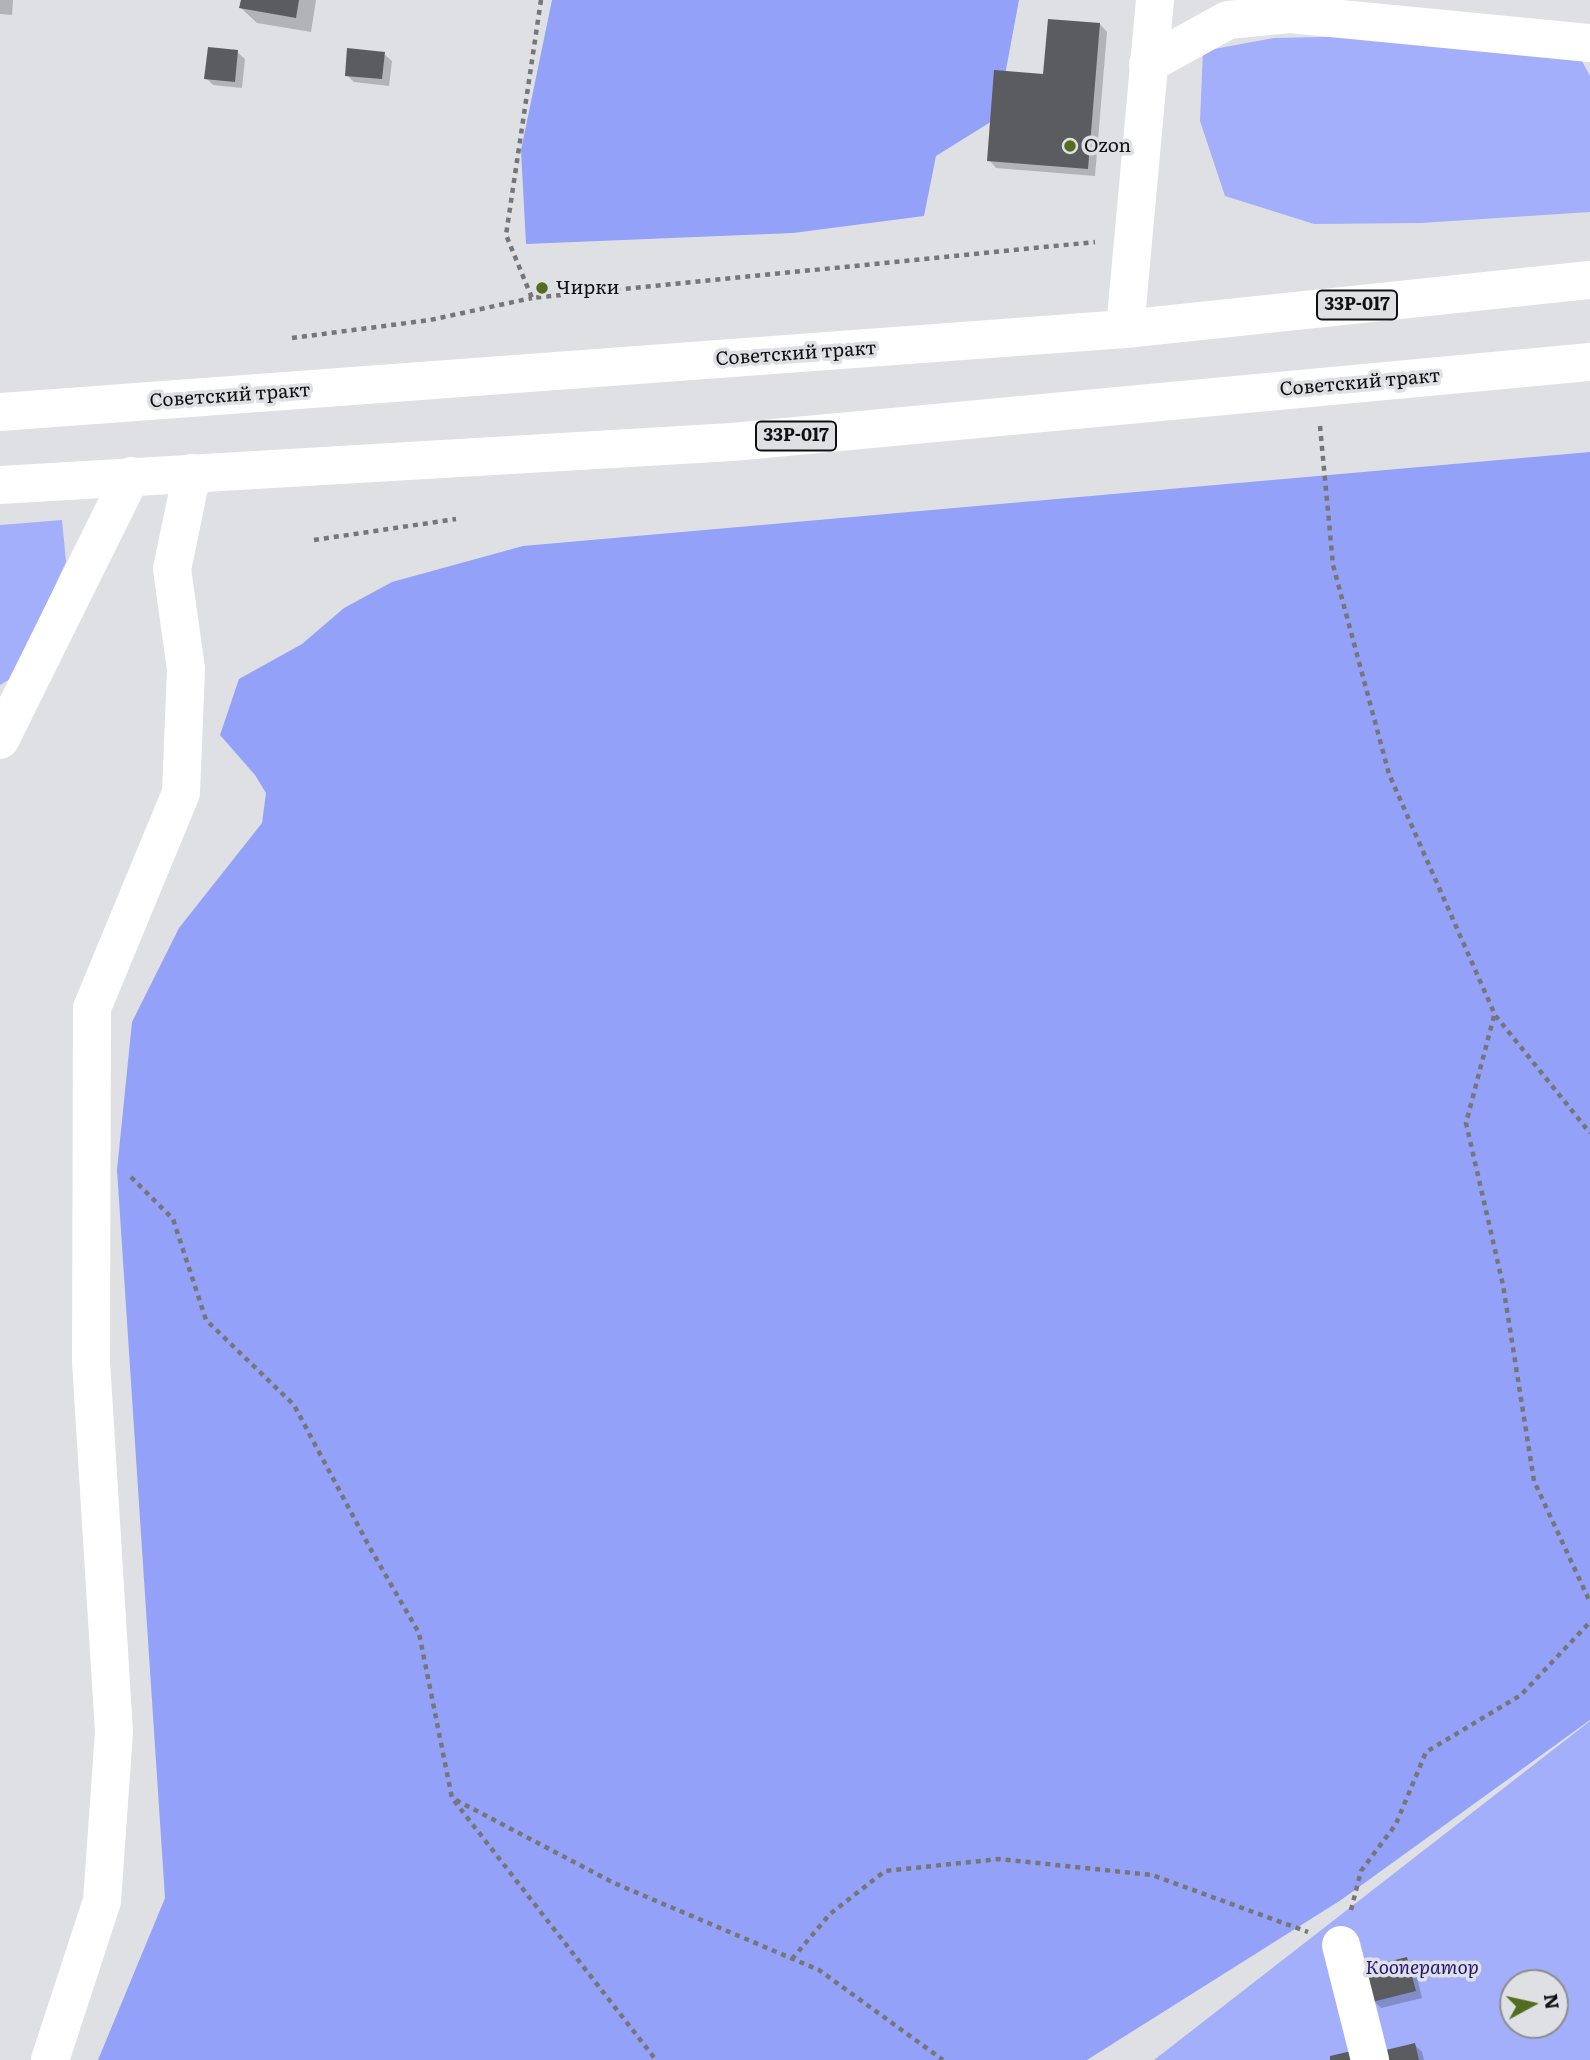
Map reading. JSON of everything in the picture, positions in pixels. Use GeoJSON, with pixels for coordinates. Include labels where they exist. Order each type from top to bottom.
{"type":"FeatureCollection","features":[{"type":"Feature","properties":{"kind":"main road"},"geometry":{"type":"LineString","coordinates":[[1125,329],[1155,0]]}},
{"type":"Feature","properties":{"kind":"main road"},"geometry":{"type":"LineString","coordinates":[[1148,64],[1228,20],[1290,14],[1590,43]]}},
{"type":"Feature","properties":{"kind":"main road","name":"Советский тракт"},"geometry":{"type":"LineString","coordinates":[[0,412],[1125,329],[1590,280]]}},
{"type":"Feature","properties":{"kind":"main road","name":"Советский тракт"},"geometry":{"type":"LineString","coordinates":[[0,485],[732,442],[1590,362]]}},
{"type":"Feature","properties":{"kind":"main road"},"geometry":{"type":"LineString","coordinates":[[50,2060],[102,1901],[114,1732],[91,1361],[92,1008],[181,793],[186,669],[172,569],[192,473]]}},
{"type":"Feature","properties":{"kind":"main road"},"geometry":{"type":"LineString","coordinates":[[0,740],[131,476]]}},
{"type":"Feature","properties":{"kind":"main road"},"geometry":{"type":"LineString","coordinates":[[1341,1945],[1370,2060]]}},
{"type":"Feature","properties":{"kind":"path"},"geometry":{"type":"LineString","coordinates":[[532,298],[506,235],[541,0]]}},
{"type":"Feature","properties":{"kind":"path"},"geometry":{"type":"LineString","coordinates":[[292,338],[430,320],[532,298],[1133,238]]}},
{"type":"Feature","properties":{"kind":"path"},"geometry":{"type":"LineString","coordinates":[[1317,387],[1333,565],[1389,774],[1494,1016],[1590,1133]]}},
{"type":"Feature","properties":{"kind":"path"},"geometry":{"type":"LineString","coordinates":[[314,540],[456,519]]}},
{"type":"Feature","properties":{"kind":"path"},"geometry":{"type":"LineString","coordinates":[[1494,1016],[1466,1123],[1503,1284],[1534,1481],[1590,1602]]}},
{"type":"Feature","properties":{"kind":"path"},"geometry":{"type":"LineString","coordinates":[[92,1136],[173,1219],[206,1320],[294,1405],[370,1548],[419,1633],[452,1798],[656,2060]]}},
{"type":"Feature","properties":{"kind":"path"},"geometry":{"type":"LineString","coordinates":[[792,1959],[830,1914],[885,1871],[999,1859],[1152,1875],[1341,1945],[1362,1871],[1396,1824],[1426,1752],[1521,1695],[1590,1622]]}},
{"type":"Feature","properties":{"kind":"path"},"geometry":{"type":"LineString","coordinates":[[452,1798],[614,1883],[819,1970],[943,2060]]}},
{"type":"Feature","properties":{"kind":"green space"},"geometry":{"type":"Polygon","coordinates":[[[1376,36],[1582,61],[1590,76],[1590,212],[1421,223],[1314,224],[1225,196],[1200,121],[1203,51],[1274,38],[1376,36]]]}},
{"type":"Feature","properties":{"kind":"green space"},"geometry":{"type":"Polygon","coordinates":[[[62,520],[66,562],[12,678],[0,685],[0,525],[62,520]]]}},
{"type":"Feature","properties":{"kind":"green space","name":"Кооператор"},"geometry":{"type":"Polygon","coordinates":[[[1590,1721],[1590,2060],[1154,2060],[1590,1721]]]}},
{"type":"Feature","properties":{"kind":"shaded area"},"geometry":{"type":"Polygon","coordinates":[[[552,0],[1019,0],[997,118],[936,156],[924,216],[793,233],[526,244],[521,150],[552,0]]]}},
{"type":"Feature","properties":{"kind":"shaded area"},"geometry":{"type":"Polygon","coordinates":[[[1590,452],[1590,1720],[1341,1900],[1087,2060],[98,2060],[165,1898],[117,1170],[132,1022],[179,928],[262,823],[266,793],[255,775],[220,735],[239,679],[302,644],[344,608],[392,582],[523,546],[1590,452]]]}},
{"type":"Feature","properties":{"kind":"building"},"geometry":{"type":"Polygon","coordinates":[[[241,0],[299,0],[296,18],[239,8],[241,0]]]}},
{"type":"Feature","properties":{"kind":"building"},"geometry":{"type":"Polygon","coordinates":[[[1048,19],[1100,23],[1088,169],[987,161],[994,70],[1043,74],[1048,19]]]}},
{"type":"Feature","properties":{"kind":"building"},"geometry":{"type":"Polygon","coordinates":[[[208,47],[238,50],[235,82],[204,79],[208,47]]]}},
{"type":"Feature","properties":{"kind":"building"},"geometry":{"type":"Polygon","coordinates":[[[347,48],[385,52],[382,79],[345,76],[347,48]]]}},
{"type":"Feature","properties":{"kind":"building"},"geometry":{"type":"Polygon","coordinates":[[[1407,1957],[1416,1991],[1372,2002],[1363,1968],[1407,1957]]]}},
{"type":"Feature","properties":{"kind":"building"},"geometry":{"type":"Polygon","coordinates":[[[1415,2043],[1419,2060],[1388,2060],[1386,2050],[1415,2043]]]}},
{"type":"Feature","properties":{"kind":"building"},"geometry":{"type":"Polygon","coordinates":[[[1360,2049],[1363,2060],[1330,2060],[1330,2056],[1360,2049]]]}},
{"type":"Feature","properties":{"kind":"place","name":"Ozon"},"geometry":{"type":"Point","coordinates":[1070,146]}},
{"type":"Feature","properties":{"kind":"place","name":"Чирки"},"geometry":{"type":"Point","coordinates":[542,288]}}]}
